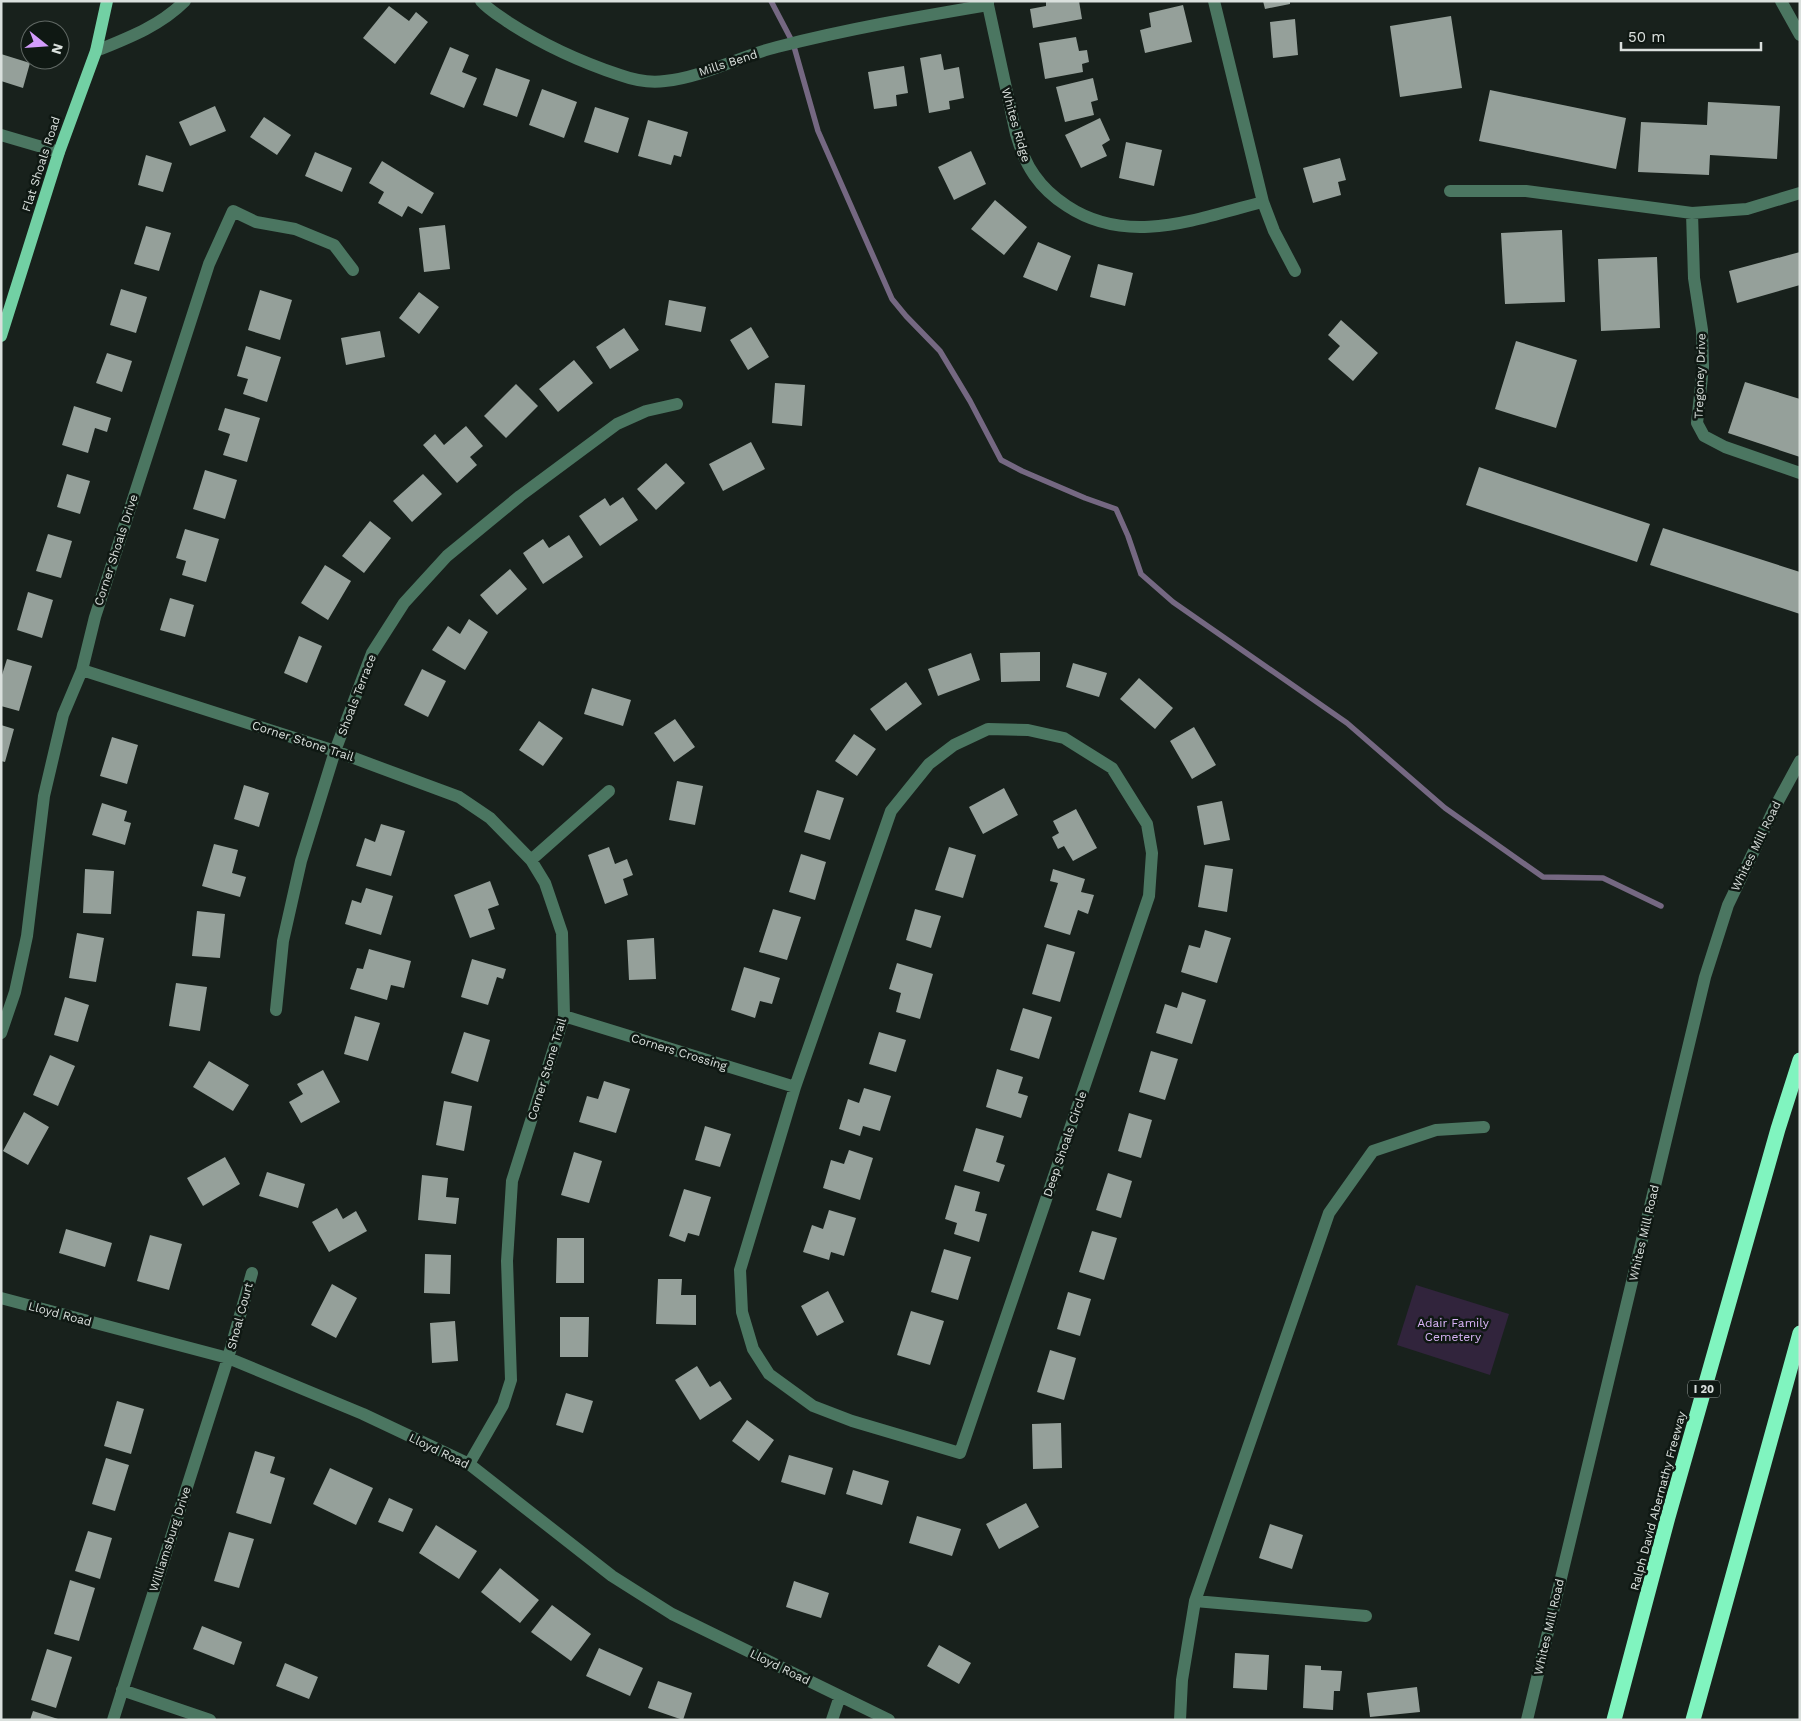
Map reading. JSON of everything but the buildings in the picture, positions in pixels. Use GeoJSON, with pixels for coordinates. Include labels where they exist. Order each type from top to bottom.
{"type":"FeatureCollection","features":[{"type":"Feature","properties":{"kind":"highway","name":"Ralph David Abernathy Freeway"},"geometry":{"type":"LineString","coordinates":[[1614,1720],[1719,1337],[1778,1129],[1800,1060]]}},
{"type":"Feature","properties":{"kind":"highway"},"geometry":{"type":"LineString","coordinates":[[1694,1720],[1800,1333]]}},
{"type":"Feature","properties":{"kind":"main road","name":"Flat Shoals Road"},"geometry":{"type":"LineString","coordinates":[[1,336],[59,152],[96,51],[107,1]]}},
{"type":"Feature","properties":{"kind":"street"},"geometry":{"type":"LineString","coordinates":[[96,51],[146,30],[185,1]]}},
{"type":"Feature","properties":{"kind":"street","name":"Mills Bend"},"geometry":{"type":"LineString","coordinates":[[481,1],[487,8],[517,28],[558,50],[621,76],[647,81],[666,81],[774,47],[988,3]]}},
{"type":"Feature","properties":{"kind":"street"},"geometry":{"type":"LineString","coordinates":[[1214,1],[1263,202],[1274,231],[1295,271]]}},
{"type":"Feature","properties":{"kind":"street"},"geometry":{"type":"LineString","coordinates":[[1781,1],[1800,35]]}},
{"type":"Feature","properties":{"kind":"street","name":"Whites Ridge"},"geometry":{"type":"LineString","coordinates":[[988,3],[1021,152],[1037,180],[1058,200],[1090,219],[1124,228],[1168,225],[1263,202]]}},
{"type":"Feature","properties":{"kind":"street"},"geometry":{"type":"LineString","coordinates":[[1,136],[59,152]]}},
{"type":"Feature","properties":{"kind":"street"},"geometry":{"type":"LineString","coordinates":[[1450,192],[1526,191],[1692,213],[1747,209],[1800,193]]}},
{"type":"Feature","properties":{"kind":"street","name":"Corner Shoals Drive"},"geometry":{"type":"LineString","coordinates":[[1,1033],[15,992],[27,936],[44,796],[63,715],[82,670],[94,617],[209,264],[233,211],[256,222],[295,229],[334,245],[353,270]]}},
{"type":"Feature","properties":{"kind":"street","name":"Tregoney Drive"},"geometry":{"type":"LineString","coordinates":[[1692,213],[1694,278],[1702,338],[1703,367],[1697,423],[1704,436],[1725,447],[1800,473]]}},
{"type":"Feature","properties":{"kind":"street","name":"Shoals Terrace"},"geometry":{"type":"LineString","coordinates":[[276,1010],[283,941],[301,860],[335,751],[372,653],[404,603],[448,556],[520,496],[617,424],[646,411],[677,404]]}},
{"type":"Feature","properties":{"kind":"street","name":"Corner Stone Trail"},"geometry":{"type":"LineString","coordinates":[[82,670],[335,751],[459,797],[490,818],[531,860],[545,883],[562,932],[564,1016],[512,1181],[507,1261],[512,1380],[503,1405],[469,1464]]}},
{"type":"Feature","properties":{"kind":"street","name":"Deep Shoals Circle"},"geometry":{"type":"LineString","coordinates":[[988,729],[1028,730],[1064,738],[1112,768],[1147,824],[1152,853],[1149,896],[960,1453],[813,1406],[769,1374],[753,1349],[742,1312],[740,1270],[795,1087],[891,811],[929,764],[954,745],[988,729]]}},
{"type":"Feature","properties":{"kind":"street","name":"Whites Mill Road"},"geometry":{"type":"LineString","coordinates":[[1527,1720],[1705,977],[1728,905],[1775,807],[1800,762]]}},
{"type":"Feature","properties":{"kind":"street"},"geometry":{"type":"LineString","coordinates":[[531,860],[609,791]]}},
{"type":"Feature","properties":{"kind":"street","name":"Corners Crossing"},"geometry":{"type":"LineString","coordinates":[[564,1016],[795,1087]]}},
{"type":"Feature","properties":{"kind":"street"},"geometry":{"type":"LineString","coordinates":[[1180,1720],[1182,1680],[1195,1601],[1329,1213],[1373,1151],[1436,1130],[1484,1127]]}},
{"type":"Feature","properties":{"kind":"street","name":"Shoal Court"},"geometry":{"type":"LineString","coordinates":[[228,1358],[252,1272]]}},
{"type":"Feature","properties":{"kind":"street","name":"Lloyd Road"},"geometry":{"type":"LineString","coordinates":[[1,1298],[228,1358],[363,1414],[469,1464],[612,1576],[657,1605],[889,1720]]}},
{"type":"Feature","properties":{"kind":"street","name":"Williamsburg Drive"},"geometry":{"type":"LineString","coordinates":[[113,1720],[228,1358]]}},
{"type":"Feature","properties":{"kind":"street"},"geometry":{"type":"LineString","coordinates":[[1195,1601],[1366,1616]]}},
{"type":"Feature","properties":{"kind":"street"},"geometry":{"type":"LineString","coordinates":[[122,1690],[210,1720]]}},
{"type":"Feature","properties":{"kind":"street"},"geometry":{"type":"LineString","coordinates":[[832,1720],[840,1696]]}},
{"type":"Feature","properties":{"kind":"green space","name":"Adair Family Cemetery"},"geometry":{"type":"Polygon","coordinates":[[[1416,1285],[1509,1314],[1490,1375],[1397,1345],[1416,1285]]]}},
{"type":"Feature","properties":{"kind":"waterway"},"geometry":{"type":"LineString","coordinates":[[771,1],[793,43],[818,131],[892,299],[940,351],[970,401],[1001,460],[1085,498],[1116,509],[1128,536],[1141,574],[1173,602],[1347,723],[1445,808],[1543,877],[1603,878],[1661,906]]}}]}
